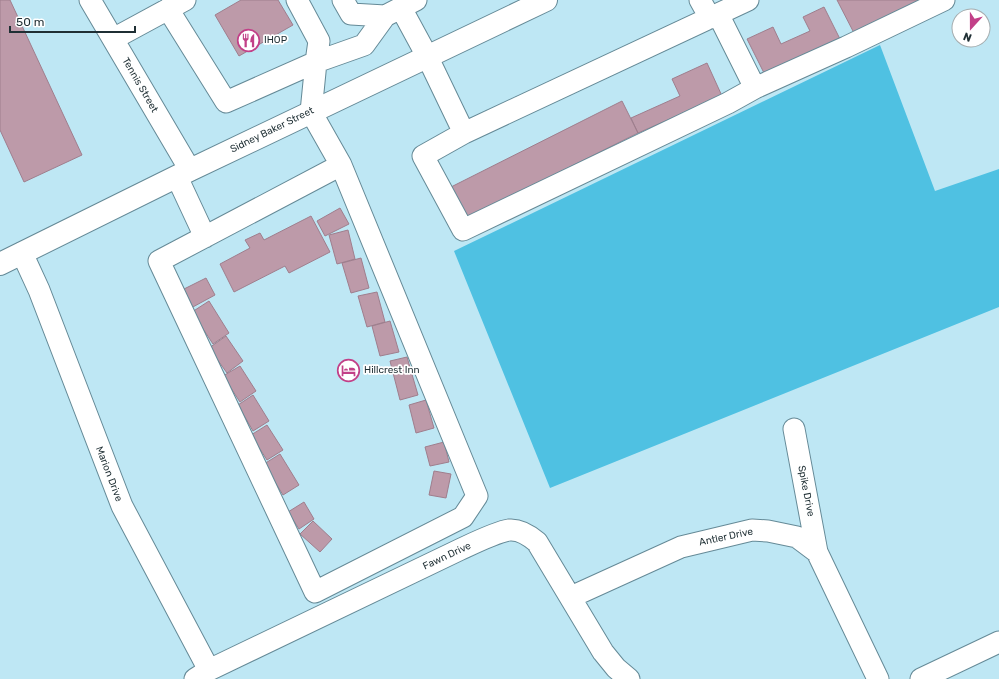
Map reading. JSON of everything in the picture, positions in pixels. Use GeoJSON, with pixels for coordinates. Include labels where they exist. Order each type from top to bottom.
{"type":"FeatureCollection","features":[{"type":"Feature","properties":{"kind":"main road","name":"Sidney Baker Street"},"geometry":{"type":"LineString","coordinates":[[0,264],[311,112],[546,0]]}},
{"type":"Feature","properties":{"kind":"street","name":"Tennis Street"},"geometry":{"type":"LineString","coordinates":[[90,0],[113,39],[183,174],[205,237]]}},
{"type":"Feature","properties":{"kind":"street"},"geometry":{"type":"LineString","coordinates":[[297,0],[319,41],[311,112],[341,165],[477,496],[463,517],[315,592],[159,261],[341,165]]}},
{"type":"Feature","properties":{"kind":"street"},"geometry":{"type":"LineString","coordinates":[[343,0],[351,14],[395,6]]}},
{"type":"Feature","properties":{"kind":"street"},"geometry":{"type":"LineString","coordinates":[[700,0],[719,11],[755,88]]}},
{"type":"Feature","properties":{"kind":"street"},"geometry":{"type":"LineString","coordinates":[[748,0],[719,11],[464,133],[423,156],[463,230],[728,103],[755,88],[846,48],[944,0]]}},
{"type":"Feature","properties":{"kind":"street"},"geometry":{"type":"LineString","coordinates":[[113,39],[177,4],[226,102],[316,62],[364,45],[395,6]]}},
{"type":"Feature","properties":{"kind":"street"},"geometry":{"type":"LineString","coordinates":[[395,6],[427,56],[464,133]]}},
{"type":"Feature","properties":{"kind":"street","name":"Marion Drive"},"geometry":{"type":"LineString","coordinates":[[22,253],[39,290],[122,506],[202,675]]}},
{"type":"Feature","properties":{"kind":"street","name":"Spike Drive"},"geometry":{"type":"LineString","coordinates":[[794,429],[817,552]]}},
{"type":"Feature","properties":{"kind":"street","name":"Fawn Drive"},"geometry":{"type":"LineString","coordinates":[[202,675],[459,550],[490,536],[510,530],[527,534],[537,542],[603,652],[616,668],[629,679]]}},
{"type":"Feature","properties":{"kind":"street","name":"Antler Drive"},"geometry":{"type":"LineString","coordinates":[[570,597],[681,547],[752,530],[768,531],[797,537],[817,552],[878,679]]}},
{"type":"Feature","properties":{"kind":"street"},"geometry":{"type":"LineString","coordinates":[[921,679],[999,642]]}},
{"type":"Feature","properties":{"kind":"shaded area"},"geometry":{"type":"Polygon","coordinates":[[[880,45],[935,191],[999,169],[999,307],[550,488],[454,251],[880,45]]]}},
{"type":"Feature","properties":{"kind":"building"},"geometry":{"type":"Polygon","coordinates":[[[0,0],[10,0],[82,155],[24,182],[0,130],[0,0]]]}},
{"type":"Feature","properties":{"kind":"building","name":"IHOP"},"geometry":{"type":"Polygon","coordinates":[[[241,0],[278,0],[293,25],[239,56],[215,15],[241,0]]]}},
{"type":"Feature","properties":{"kind":"building"},"geometry":{"type":"Polygon","coordinates":[[[837,0],[923,0],[854,33],[837,0]]]}},
{"type":"Feature","properties":{"kind":"building"},"geometry":{"type":"Polygon","coordinates":[[[824,7],[840,39],[765,75],[747,39],[773,27],[781,44],[810,31],[803,17],[824,7]]]}},
{"type":"Feature","properties":{"kind":"building"},"geometry":{"type":"Polygon","coordinates":[[[707,63],[722,96],[638,133],[631,118],[680,96],[672,79],[707,63]]]}},
{"type":"Feature","properties":{"kind":"building"},"geometry":{"type":"Polygon","coordinates":[[[622,101],[638,133],[465,219],[449,188],[622,101]]]}},
{"type":"Feature","properties":{"kind":"building"},"geometry":{"type":"Polygon","coordinates":[[[340,208],[349,224],[325,236],[317,221],[340,208]]]}},
{"type":"Feature","properties":{"kind":"building"},"geometry":{"type":"Polygon","coordinates":[[[311,216],[330,252],[289,273],[285,266],[234,292],[220,264],[250,248],[245,240],[260,233],[264,240],[311,216]]]}},
{"type":"Feature","properties":{"kind":"building"},"geometry":{"type":"Polygon","coordinates":[[[348,230],[355,259],[337,264],[329,235],[348,230]]]}},
{"type":"Feature","properties":{"kind":"building"},"geometry":{"type":"Polygon","coordinates":[[[361,258],[369,288],[351,293],[342,263],[361,258]]]}},
{"type":"Feature","properties":{"kind":"building"},"geometry":{"type":"Polygon","coordinates":[[[206,278],[215,295],[191,308],[182,290],[206,278]]]}},
{"type":"Feature","properties":{"kind":"building"},"geometry":{"type":"Polygon","coordinates":[[[377,292],[385,322],[367,327],[358,296],[377,292]]]}},
{"type":"Feature","properties":{"kind":"building"},"geometry":{"type":"Polygon","coordinates":[[[209,301],[229,333],[213,344],[192,312],[209,301]]]}},
{"type":"Feature","properties":{"kind":"building"},"geometry":{"type":"Polygon","coordinates":[[[390,321],[399,352],[380,356],[372,326],[390,321]]]}},
{"type":"Feature","properties":{"kind":"building"},"geometry":{"type":"Polygon","coordinates":[[[226,336],[243,361],[227,373],[209,348],[226,336]]]}},
{"type":"Feature","properties":{"kind":"building"},"geometry":{"type":"Polygon","coordinates":[[[407,357],[418,395],[400,400],[390,361],[407,357]]]}},
{"type":"Feature","properties":{"kind":"building"},"geometry":{"type":"Polygon","coordinates":[[[240,366],[256,391],[240,402],[223,376],[240,366]]]}},
{"type":"Feature","properties":{"kind":"building"},"geometry":{"type":"Polygon","coordinates":[[[253,395],[269,421],[253,431],[238,405],[253,395]]]}},
{"type":"Feature","properties":{"kind":"building"},"geometry":{"type":"Polygon","coordinates":[[[426,400],[434,428],[416,433],[409,405],[426,400]]]}},
{"type":"Feature","properties":{"kind":"building"},"geometry":{"type":"Polygon","coordinates":[[[267,425],[283,450],[267,460],[251,435],[267,425]]]}},
{"type":"Feature","properties":{"kind":"building"},"geometry":{"type":"Polygon","coordinates":[[[444,442],[449,462],[430,466],[425,447],[444,442]]]}},
{"type":"Feature","properties":{"kind":"building"},"geometry":{"type":"Polygon","coordinates":[[[280,454],[299,485],[283,495],[264,464],[280,454]]]}},
{"type":"Feature","properties":{"kind":"building"},"geometry":{"type":"Polygon","coordinates":[[[434,471],[451,474],[446,498],[429,495],[434,471]]]}},
{"type":"Feature","properties":{"kind":"building"},"geometry":{"type":"Polygon","coordinates":[[[304,502],[314,519],[299,529],[288,512],[304,502]]]}},
{"type":"Feature","properties":{"kind":"building"},"geometry":{"type":"Polygon","coordinates":[[[313,521],[332,539],[320,552],[300,534],[313,521]]]}},
{"type":"Feature","properties":{"kind":"place","name":"IHOP"},"geometry":{"type":"Point","coordinates":[248,40]}},
{"type":"Feature","properties":{"kind":"place","name":"Hillcrest Inn"},"geometry":{"type":"Point","coordinates":[348,370]}}]}
